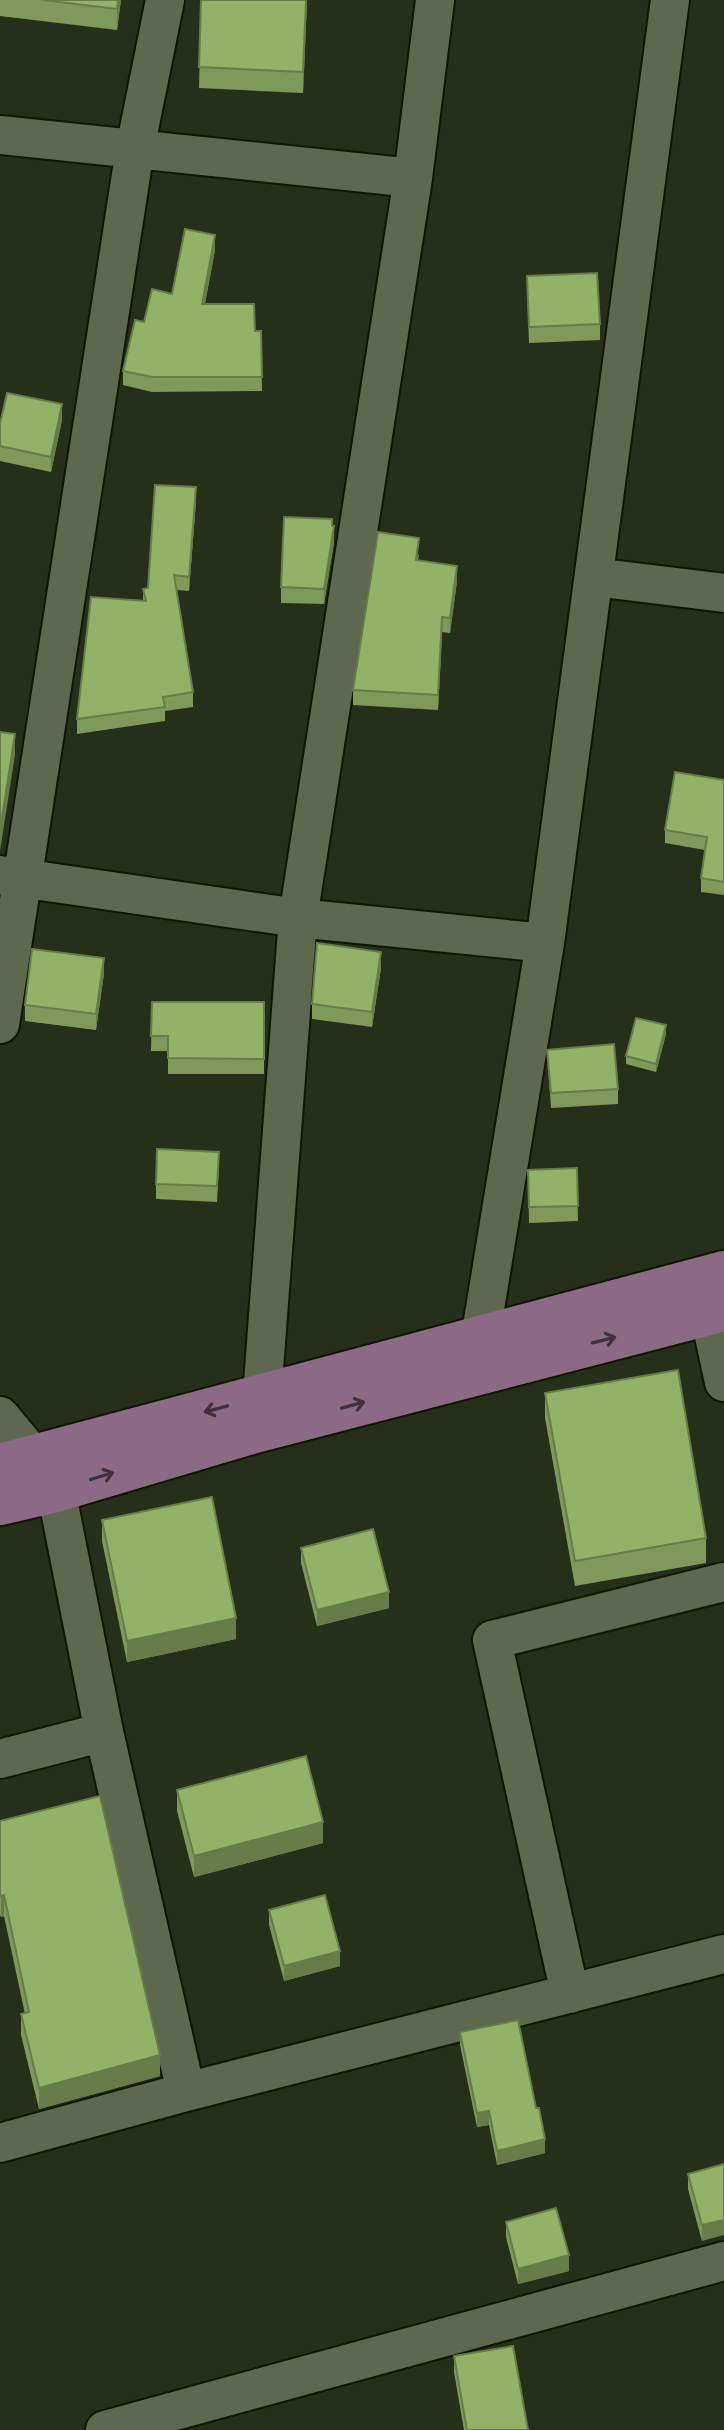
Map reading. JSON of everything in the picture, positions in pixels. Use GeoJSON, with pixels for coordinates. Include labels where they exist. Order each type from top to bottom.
{"type":"FeatureCollection","features":[{"type":"Feature","properties":{"kind":"main road"},"geometry":{"type":"LineString","coordinates":[[0,1503],[30,1471],[471,1358],[719,1299]]}},
{"type":"Feature","properties":{"kind":"street"},"geometry":{"type":"LineString","coordinates":[[0,1024],[12,877],[135,149],[165,0]]}},
{"type":"Feature","properties":{"kind":"street"},"geometry":{"type":"LineString","coordinates":[[256,1414],[298,918],[413,178],[435,0]]}},
{"type":"Feature","properties":{"kind":"street"},"geometry":{"type":"LineString","coordinates":[[471,1358],[545,943],[670,0]]}},
{"type":"Feature","properties":{"kind":"street"},"geometry":{"type":"LineString","coordinates":[[0,135],[413,178]]}},
{"type":"Feature","properties":{"kind":"street"},"geometry":{"type":"LineString","coordinates":[[594,577],[724,593]]}},
{"type":"Feature","properties":{"kind":"street"},"geometry":{"type":"LineString","coordinates":[[12,877],[298,918],[545,943]]}},
{"type":"Feature","properties":{"kind":"street"},"geometry":{"type":"LineString","coordinates":[[719,1299],[724,1382]]}},
{"type":"Feature","properties":{"kind":"street"},"geometry":{"type":"LineString","coordinates":[[0,1416],[30,1471],[104,1732],[186,2092]]}},
{"type":"Feature","properties":{"kind":"street"},"geometry":{"type":"LineString","coordinates":[[570,1994],[492,1640],[724,1582]]}},
{"type":"Feature","properties":{"kind":"street"},"geometry":{"type":"LineString","coordinates":[[0,1759],[104,1732]]}},
{"type":"Feature","properties":{"kind":"street"},"geometry":{"type":"LineString","coordinates":[[0,2143],[724,1954]]}},
{"type":"Feature","properties":{"kind":"street"},"geometry":{"type":"LineString","coordinates":[[105,2430],[724,2261]]}},
{"type":"Feature","properties":{"kind":"building"},"geometry":{"type":"Polygon","coordinates":[[[43,0],[118,0],[117,9],[43,0]]]}},
{"type":"Feature","properties":{"kind":"building"},"geometry":{"type":"Polygon","coordinates":[[[201,0],[306,0],[303,72],[199,67],[201,0]]]}},
{"type":"Feature","properties":{"kind":"building"},"geometry":{"type":"Polygon","coordinates":[[[185,229],[215,235],[202,304],[254,304],[255,331],[261,331],[262,377],[152,377],[123,371],[135,320],[144,322],[152,289],[172,294],[185,229]]]}},
{"type":"Feature","properties":{"kind":"building"},"geometry":{"type":"Polygon","coordinates":[[[597,273],[600,324],[529,327],[527,276],[597,273]]]}},
{"type":"Feature","properties":{"kind":"building"},"geometry":{"type":"Polygon","coordinates":[[[7,393],[62,404],[51,457],[0,446],[0,424],[7,393]]]}},
{"type":"Feature","properties":{"kind":"building"},"geometry":{"type":"Polygon","coordinates":[[[155,485],[196,487],[189,577],[174,575],[193,692],[163,697],[165,707],[77,719],[91,597],[146,601],[143,589],[148,588],[155,485]]]}},
{"type":"Feature","properties":{"kind":"building"},"geometry":{"type":"Polygon","coordinates":[[[284,517],[332,519],[334,526],[324,589],[281,587],[284,517]]]}},
{"type":"Feature","properties":{"kind":"building"},"geometry":{"type":"Polygon","coordinates":[[[378,532],[419,538],[416,560],[457,566],[450,618],[442,617],[438,695],[353,690],[378,532]]]}},
{"type":"Feature","properties":{"kind":"building"},"geometry":{"type":"Polygon","coordinates":[[[0,732],[15,734],[0,830],[0,732]]]}},
{"type":"Feature","properties":{"kind":"building"},"geometry":{"type":"Polygon","coordinates":[[[675,772],[724,780],[724,882],[701,878],[707,837],[665,830],[675,772]]]}},
{"type":"Feature","properties":{"kind":"building"},"geometry":{"type":"Polygon","coordinates":[[[317,943],[381,952],[372,1012],[312,1004],[317,943]]]}},
{"type":"Feature","properties":{"kind":"building"},"geometry":{"type":"Polygon","coordinates":[[[32,949],[104,958],[96,1014],[25,1005],[32,949]]]}},
{"type":"Feature","properties":{"kind":"building"},"geometry":{"type":"Polygon","coordinates":[[[152,1002],[264,1002],[264,1059],[168,1058],[168,1036],[151,1036],[152,1002]]]}},
{"type":"Feature","properties":{"kind":"building"},"geometry":{"type":"Polygon","coordinates":[[[636,1018],[666,1025],[656,1064],[626,1056],[636,1018]]]}},
{"type":"Feature","properties":{"kind":"building"},"geometry":{"type":"Polygon","coordinates":[[[614,1044],[618,1089],[551,1093],[547,1050],[614,1044]]]}},
{"type":"Feature","properties":{"kind":"building"},"geometry":{"type":"Polygon","coordinates":[[[157,1149],[219,1152],[217,1186],[156,1184],[157,1149]]]}},
{"type":"Feature","properties":{"kind":"building"},"geometry":{"type":"Polygon","coordinates":[[[577,1168],[578,1206],[529,1207],[528,1170],[577,1168]]]}},
{"type":"Feature","properties":{"kind":"building"},"geometry":{"type":"Polygon","coordinates":[[[678,1370],[706,1538],[575,1561],[545,1393],[678,1370]]]}},
{"type":"Feature","properties":{"kind":"building"},"geometry":{"type":"Polygon","coordinates":[[[212,1497],[236,1618],[127,1641],[102,1520],[212,1497]]]}},
{"type":"Feature","properties":{"kind":"building"},"geometry":{"type":"Polygon","coordinates":[[[373,1529],[389,1592],[317,1610],[301,1548],[373,1529]]]}},
{"type":"Feature","properties":{"kind":"building"},"geometry":{"type":"Polygon","coordinates":[[[306,1756],[323,1822],[194,1856],[177,1790],[306,1756]]]}},
{"type":"Feature","properties":{"kind":"building"},"geometry":{"type":"Polygon","coordinates":[[[100,1796],[160,2055],[39,2088],[21,2014],[29,2012],[4,1895],[0,1894],[0,1821],[100,1796]]]}},
{"type":"Feature","properties":{"kind":"building"},"geometry":{"type":"Polygon","coordinates":[[[325,1895],[340,1951],[284,1966],[269,1910],[325,1895]]]}},
{"type":"Feature","properties":{"kind":"building"},"geometry":{"type":"Polygon","coordinates":[[[518,2020],[545,2139],[497,2151],[489,2111],[477,2113],[460,2032],[518,2020]]]}},
{"type":"Feature","properties":{"kind":"building"},"geometry":{"type":"Polygon","coordinates":[[[724,2164],[724,2220],[702,2225],[688,2174],[724,2164]]]}},
{"type":"Feature","properties":{"kind":"building"},"geometry":{"type":"Polygon","coordinates":[[[556,2208],[569,2255],[518,2269],[506,2222],[556,2208]]]}},
{"type":"Feature","properties":{"kind":"building"},"geometry":{"type":"Polygon","coordinates":[[[513,2346],[528,2430],[467,2430],[454,2356],[513,2346]]]}}]}
